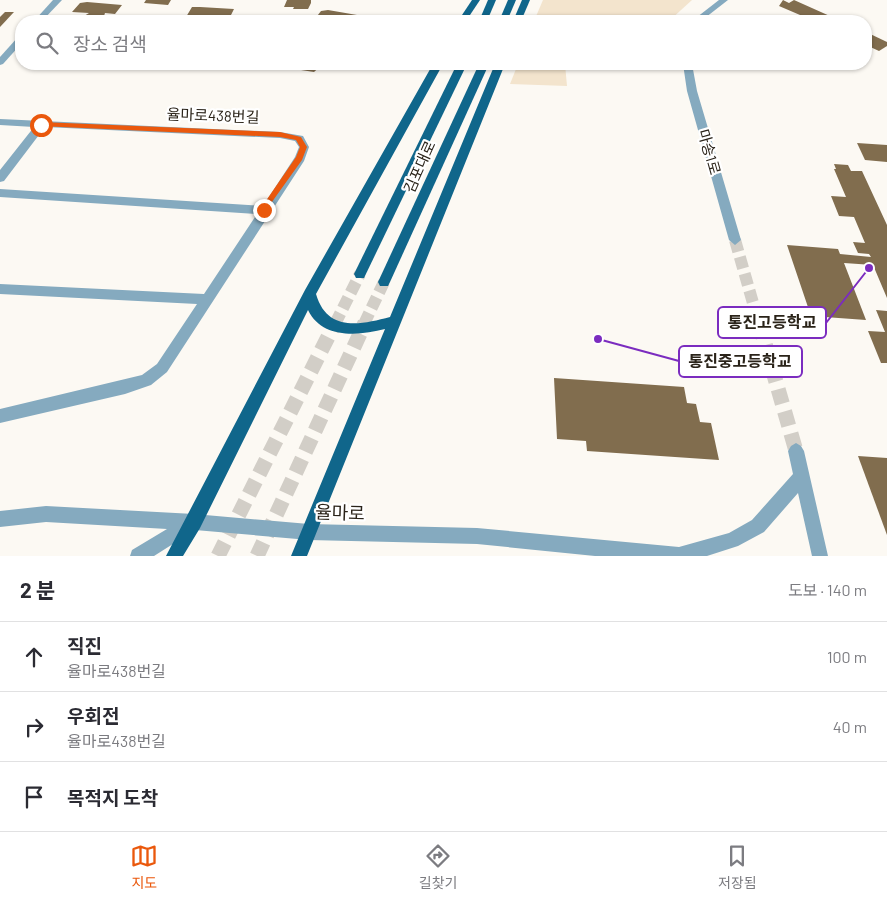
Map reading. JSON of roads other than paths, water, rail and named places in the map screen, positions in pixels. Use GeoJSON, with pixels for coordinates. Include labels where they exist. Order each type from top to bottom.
{"type":"FeatureCollection","features":[{"type":"Feature","properties":{"kind":"main road"},"geometry":{"type":"LineString","coordinates":[[466,15],[476,0]]}},
{"type":"Feature","properties":{"kind":"main road"},"geometry":{"type":"LineString","coordinates":[[486,15],[492,0]]}},
{"type":"Feature","properties":{"kind":"main road"},"geometry":{"type":"LineString","coordinates":[[506,15],[512,0]]}},
{"type":"Feature","properties":{"kind":"main road"},"geometry":{"type":"LineString","coordinates":[[520,15],[526,0]]}},
{"type":"Feature","properties":{"kind":"main road"},"geometry":{"type":"LineString","coordinates":[[174,556],[194,522],[310,294],[435,70]]}},
{"type":"Feature","properties":{"kind":"main road","name":"김포대로"},"geometry":{"type":"LineString","coordinates":[[360,274],[459,70]]}},
{"type":"Feature","properties":{"kind":"main road","name":"김포대로"},"geometry":{"type":"LineString","coordinates":[[384,282],[481,70]]}},
{"type":"Feature","properties":{"kind":"main road"},"geometry":{"type":"LineString","coordinates":[[299,556],[498,70]]}},
{"type":"Feature","properties":{"kind":"main road"},"geometry":{"type":"LineString","coordinates":[[310,294],[318,316],[329,324],[361,330],[395,322]]}},
{"type":"Feature","properties":{"kind":"street"},"geometry":{"type":"LineString","coordinates":[[44,15],[58,0]]}},
{"type":"Feature","properties":{"kind":"street"},"geometry":{"type":"LineString","coordinates":[[704,15],[724,0]]}},
{"type":"Feature","properties":{"kind":"street"},"geometry":{"type":"LineString","coordinates":[[0,62],[15,46]]}},
{"type":"Feature","properties":{"kind":"street","name":"마송1로"},"geometry":{"type":"LineString","coordinates":[[687,70],[735,240]]}},
{"type":"Feature","properties":{"kind":"street","name":"율마로438번길"},"geometry":{"type":"LineString","coordinates":[[0,122],[280,135],[299,138],[304,147],[300,158],[264,210],[162,368],[146,380],[125,387],[0,416]]}},
{"type":"Feature","properties":{"kind":"street"},"geometry":{"type":"LineString","coordinates":[[0,178],[41,125]]}},
{"type":"Feature","properties":{"kind":"street"},"geometry":{"type":"LineString","coordinates":[[0,193],[264,210]]}},
{"type":"Feature","properties":{"kind":"street"},"geometry":{"type":"LineString","coordinates":[[0,289],[207,299]]}},
{"type":"Feature","properties":{"kind":"street"},"geometry":{"type":"LineString","coordinates":[[796,451],[820,556]]}},
{"type":"Feature","properties":{"kind":"street"},"geometry":{"type":"LineString","coordinates":[[679,556],[732,540],[758,526],[802,476]]}},
{"type":"Feature","properties":{"kind":"street","name":"율마로"},"geometry":{"type":"LineString","coordinates":[[0,519],[46,514],[194,522],[309,532],[477,536],[679,556]]}},
{"type":"Feature","properties":{"kind":"street"},"geometry":{"type":"LineString","coordinates":[[138,556],[194,522]]}},
{"type":"Feature","properties":{"kind":"tunnel"},"geometry":{"type":"LineString","coordinates":[[735,240],[759,324]]}},
{"type":"Feature","properties":{"kind":"tunnel"},"geometry":{"type":"LineString","coordinates":[[335,324],[360,274]]}},
{"type":"Feature","properties":{"kind":"tunnel"},"geometry":{"type":"LineString","coordinates":[[364,324],[384,282]]}},
{"type":"Feature","properties":{"kind":"tunnel"},"geometry":{"type":"LineString","coordinates":[[218,556],[335,323]]}},
{"type":"Feature","properties":{"kind":"tunnel"},"geometry":{"type":"LineString","coordinates":[[257,556],[365,323]]}},
{"type":"Feature","properties":{"kind":"tunnel"},"geometry":{"type":"LineString","coordinates":[[759,323],[796,451]]}},
{"type":"Feature","properties":{"kind":"place","name":"통진고등학교"},"geometry":{"type":"Point","coordinates":[869,268]}},
{"type":"Feature","properties":{"kind":"place","name":"통진중고등학교"},"geometry":{"type":"Point","coordinates":[598,339]}}]}
